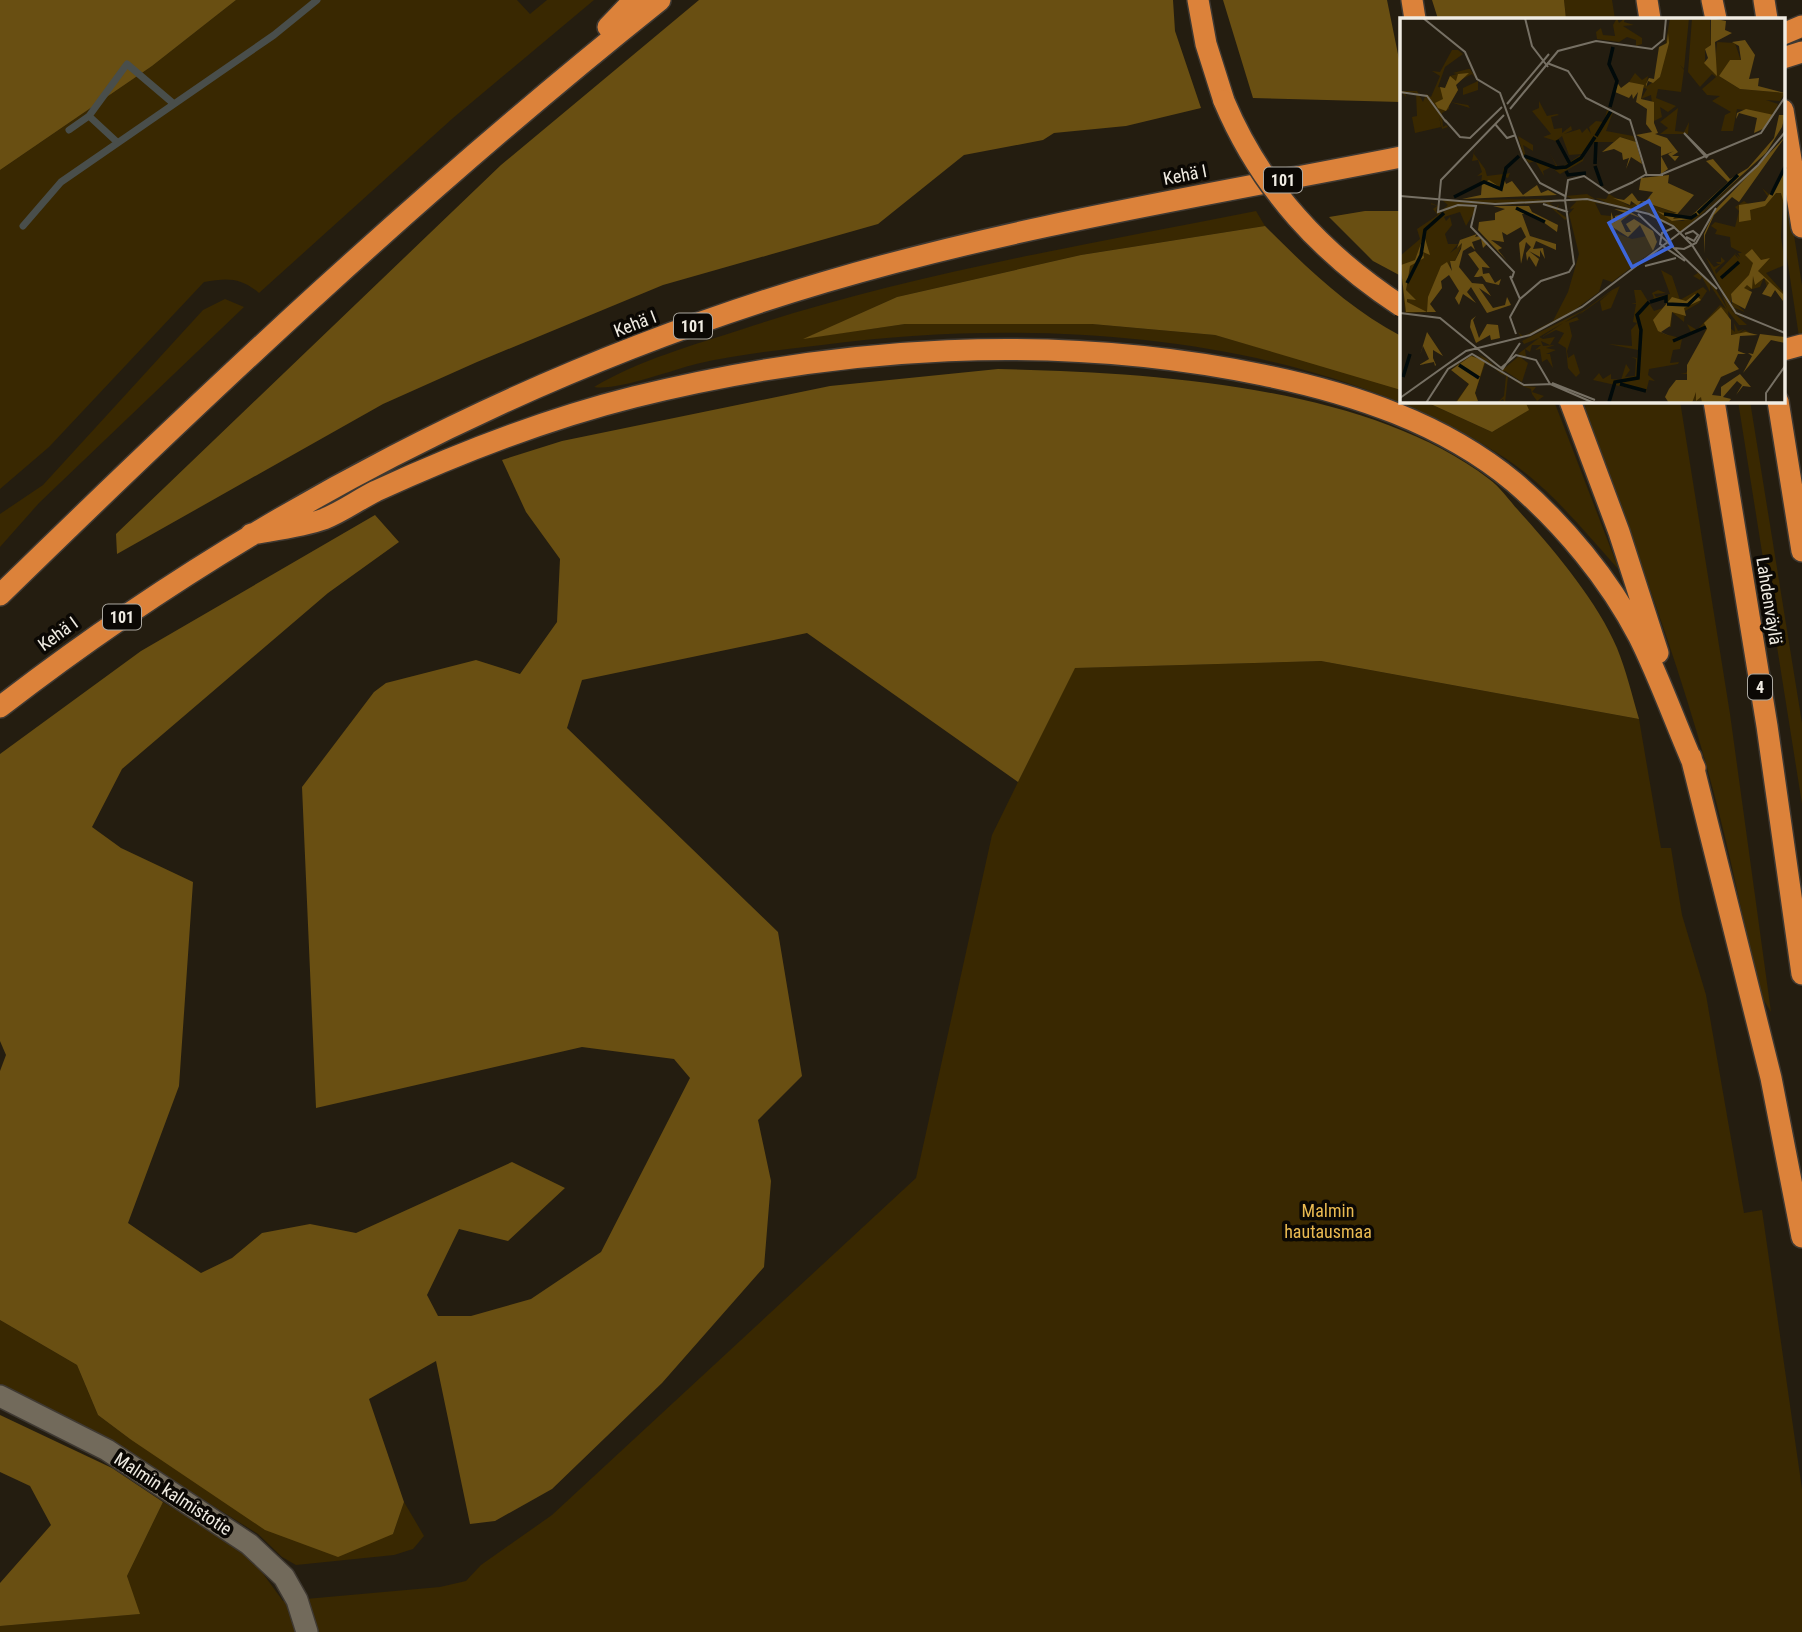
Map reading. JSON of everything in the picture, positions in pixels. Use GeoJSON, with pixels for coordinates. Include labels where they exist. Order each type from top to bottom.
{"type":"FeatureCollection","features":[{"type":"Feature","properties":{"kind":"highway"},"geometry":{"type":"LineString","coordinates":[[548,89],[634,0]]}},
{"type":"Feature","properties":{"kind":"highway"},"geometry":{"type":"LineString","coordinates":[[0,595],[255,349],[394,222],[548,89],[660,0]]}},
{"type":"Feature","properties":{"kind":"highway"},"geometry":{"type":"LineString","coordinates":[[1198,0],[1206,44],[1224,101],[1260,173],[1301,224],[1353,273],[1400,305]]}},
{"type":"Feature","properties":{"kind":"highway"},"geometry":{"type":"LineString","coordinates":[[1412,0],[1415,18]]}},
{"type":"Feature","properties":{"kind":"highway"},"geometry":{"type":"LineString","coordinates":[[1647,0],[1650,18]]}},
{"type":"Feature","properties":{"kind":"highway"},"geometry":{"type":"LineString","coordinates":[[1712,0],[1716,18]]}},
{"type":"Feature","properties":{"kind":"highway"},"geometry":{"type":"LineString","coordinates":[[1763,0],[1767,18]]}},
{"type":"Feature","properties":{"kind":"highway"},"geometry":{"type":"LineString","coordinates":[[1784,34],[1802,26]]}},
{"type":"Feature","properties":{"kind":"highway"},"geometry":{"type":"LineString","coordinates":[[1784,58],[1802,52]]}},
{"type":"Feature","properties":{"kind":"highway"},"geometry":{"type":"LineString","coordinates":[[1784,116],[1802,227]]}},
{"type":"Feature","properties":{"kind":"highway","name":"Kehä I"},"geometry":{"type":"LineString","coordinates":[[0,707],[108,626],[251,534],[446,430],[546,383],[740,308],[918,257],[1049,226],[1400,156]]}},
{"type":"Feature","properties":{"kind":"highway"},"geometry":{"type":"LineString","coordinates":[[1784,350],[1802,345]]}},
{"type":"Feature","properties":{"kind":"highway"},"geometry":{"type":"LineString","coordinates":[[251,534],[322,520],[375,492],[531,427],[634,397],[783,366],[892,353],[1006,349],[1124,353],[1180,360],[1304,383],[1369,403],[1450,439],[1515,484],[1589,560],[1622,610],[1639,637],[1695,768]]}},
{"type":"Feature","properties":{"kind":"highway"},"geometry":{"type":"LineString","coordinates":[[1570,402],[1619,532],[1695,768],[1771,1079],[1802,1237]]}},
{"type":"Feature","properties":{"kind":"highway","name":"Lahdenväylä"},"geometry":{"type":"LineString","coordinates":[[1714,402],[1767,726],[1802,974]]}},
{"type":"Feature","properties":{"kind":"highway"},"geometry":{"type":"LineString","coordinates":[[1779,402],[1802,551]]}},
{"type":"Feature","properties":{"kind":"street","name":"Malmin kalmistotie"},"geometry":{"type":"LineString","coordinates":[[0,1396],[107,1450],[249,1544],[284,1577],[297,1600],[307,1632]]}},
{"type":"Feature","properties":{"kind":"green space"},"geometry":{"type":"Polygon","coordinates":[[[236,0],[517,0],[530,14],[547,0],[594,0],[453,118],[259,293],[239,281],[204,282],[49,447],[0,489],[0,170],[152,66],[236,0]]]}},
{"type":"Feature","properties":{"kind":"green space"},"geometry":{"type":"Polygon","coordinates":[[[1564,0],[1612,0],[1615,18],[1566,18],[1564,0]]]}},
{"type":"Feature","properties":{"kind":"green space"},"geometry":{"type":"Polygon","coordinates":[[[1784,173],[1802,285],[1802,356],[1784,239],[1784,173]]]}},
{"type":"Feature","properties":{"kind":"green space"},"geometry":{"type":"Polygon","coordinates":[[[1256,211],[1265,226],[1081,255],[897,297],[806,338],[905,324],[1092,324],[1215,335],[1387,384],[1400,390],[1400,402],[1426,402],[1492,432],[1528,410],[1525,402],[1554,402],[1619,570],[1536,482],[1505,458],[1430,416],[1349,384],[1263,360],[1175,344],[1085,335],[995,333],[907,336],[743,355],[696,364],[630,383],[594,387],[629,369],[686,347],[806,310],[933,276],[1256,211]]]}},
{"type":"Feature","properties":{"kind":"green space"},"geometry":{"type":"Polygon","coordinates":[[[225,299],[244,307],[39,503],[0,547],[0,514],[43,485],[203,310],[225,299]]]}},
{"type":"Feature","properties":{"kind":"green space"},"geometry":{"type":"Polygon","coordinates":[[[1581,402],[1680,402],[1730,714],[1771,1012],[1760,994],[1724,835],[1690,709],[1581,402]]]}},
{"type":"Feature","properties":{"kind":"green space"},"geometry":{"type":"Polygon","coordinates":[[[1738,402],[1750,402],[1802,723],[1802,804],[1738,402]]]}},
{"type":"Feature","properties":{"kind":"green space","name":"Malmin hautausmaa"},"geometry":{"type":"Polygon","coordinates":[[[1321,661],[1639,719],[1661,848],[1671,848],[1682,915],[1706,995],[1744,1213],[1762,1210],[1802,1489],[1802,1632],[0,1632],[0,1626],[139,1614],[127,1576],[163,1502],[220,1536],[256,1564],[283,1601],[440,1587],[466,1581],[481,1565],[552,1515],[916,1178],[992,835],[1074,668],[1321,661]]]}},
{"type":"Feature","properties":{"kind":"green space"},"geometry":{"type":"Polygon","coordinates":[[[0,1320],[77,1365],[98,1415],[130,1439],[393,1534],[404,1502],[424,1536],[413,1549],[394,1555],[296,1565],[282,1557],[258,1534],[90,1429],[0,1385],[0,1320]]]}},
{"type":"Feature","properties":{"kind":"shaded area"},"geometry":{"type":"Polygon","coordinates":[[[0,0],[236,0],[152,66],[0,170],[0,0]]]}},
{"type":"Feature","properties":{"kind":"shaded area"},"geometry":{"type":"Polygon","coordinates":[[[699,0],[1173,0],[1175,31],[1201,108],[1126,126],[1054,133],[1043,140],[964,155],[878,224],[663,285],[477,362],[383,404],[117,554],[116,534],[501,165],[699,0]]]}},
{"type":"Feature","properties":{"kind":"shaded area"},"geometry":{"type":"Polygon","coordinates":[[[1223,0],[1387,0],[1400,64],[1400,102],[1253,98],[1223,0]]]}},
{"type":"Feature","properties":{"kind":"shaded area"},"geometry":{"type":"Polygon","coordinates":[[[1432,0],[1564,0],[1566,18],[1438,18],[1432,0]]]}},
{"type":"Feature","properties":{"kind":"shaded area"},"geometry":{"type":"Polygon","coordinates":[[[1365,211],[1400,211],[1400,275],[1373,261],[1329,217],[1365,211]]]}},
{"type":"Feature","properties":{"kind":"shaded area"},"geometry":{"type":"Polygon","coordinates":[[[1265,226],[1346,300],[1400,335],[1400,390],[1215,335],[1092,324],[905,324],[803,339],[897,297],[1081,255],[1265,226]]]}},
{"type":"Feature","properties":{"kind":"shaded area"},"geometry":{"type":"Polygon","coordinates":[[[998,369],[1121,374],[1254,390],[1319,404],[1381,423],[1439,447],[1497,486],[1573,575],[1598,612],[1617,648],[1639,719],[1321,661],[1075,668],[1018,782],[807,633],[582,680],[567,728],[778,932],[802,1076],[758,1120],[771,1181],[764,1267],[662,1383],[552,1489],[495,1521],[470,1524],[436,1361],[369,1399],[404,1502],[393,1534],[338,1557],[265,1530],[98,1415],[77,1365],[0,1320],[0,1071],[6,1055],[0,1041],[0,754],[141,651],[375,515],[399,542],[328,593],[122,769],[92,827],[121,848],[193,882],[179,1086],[128,1223],[201,1273],[232,1258],[262,1233],[310,1224],[356,1233],[512,1162],[565,1188],[508,1241],[459,1229],[427,1295],[438,1316],[471,1316],[531,1299],[601,1252],[690,1078],[674,1059],[582,1047],[316,1108],[302,787],[374,692],[386,683],[476,660],[520,674],[557,622],[560,559],[526,512],[502,460],[562,441],[830,386],[998,369]]]}},
{"type":"Feature","properties":{"kind":"shaded area"},"geometry":{"type":"Polygon","coordinates":[[[1426,402],[1525,402],[1529,410],[1492,432],[1426,402]]]}},
{"type":"Feature","properties":{"kind":"shaded area"},"geometry":{"type":"Polygon","coordinates":[[[0,1415],[112,1468],[163,1502],[127,1576],[140,1614],[0,1626],[0,1583],[51,1525],[30,1486],[0,1472],[0,1415]]]}},
{"type":"Feature","properties":{"kind":"waterway"},"geometry":{"type":"LineString","coordinates":[[23,226],[61,182],[274,35],[317,0]]}},
{"type":"Feature","properties":{"kind":"waterway"},"geometry":{"type":"LineString","coordinates":[[117,142],[89,116],[127,64],[174,104]]}},
{"type":"Feature","properties":{"kind":"waterway"},"geometry":{"type":"LineString","coordinates":[[69,130],[89,116]]}}]}
